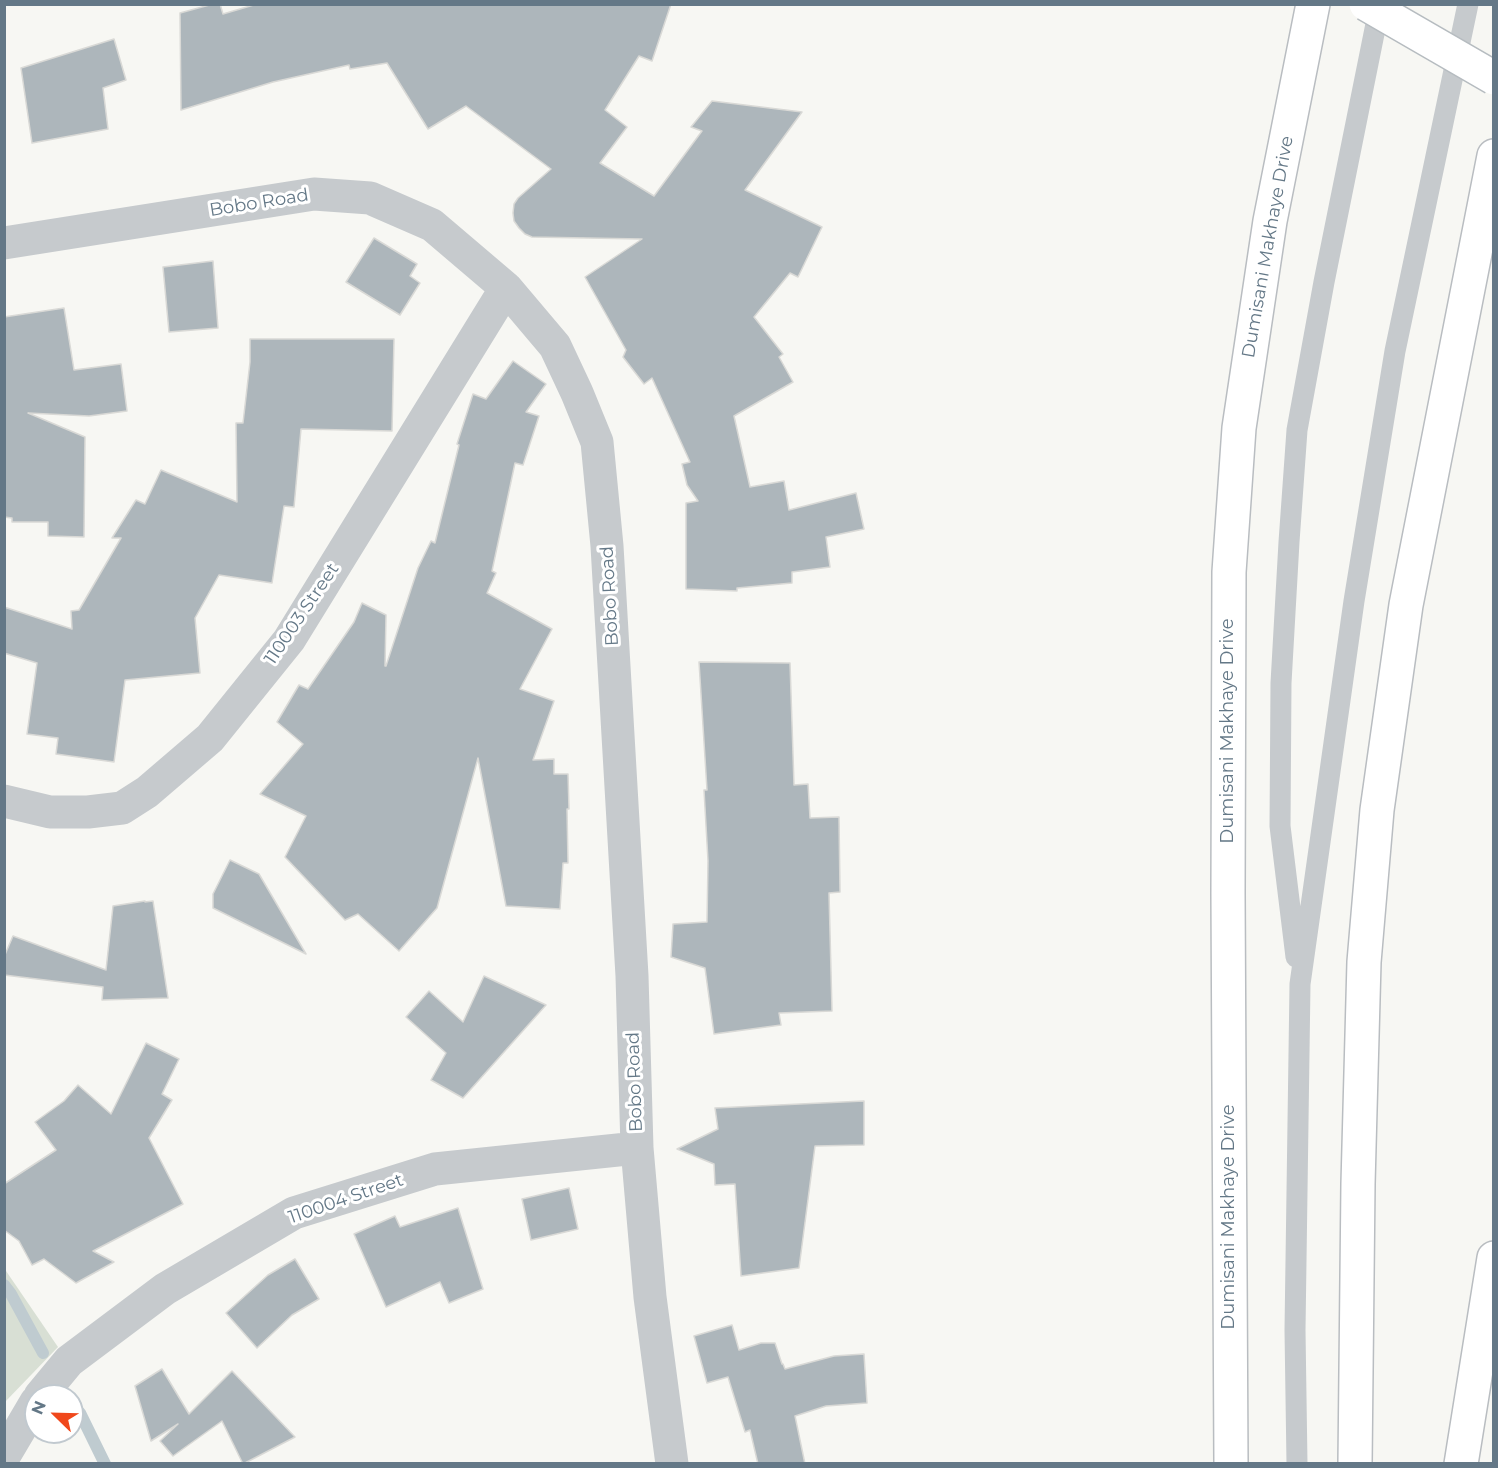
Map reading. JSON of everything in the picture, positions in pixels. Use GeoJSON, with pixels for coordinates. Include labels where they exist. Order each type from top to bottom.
{"type":"FeatureCollection","features":[{"type":"Feature","properties":{"kind":"main road","name":"Dumisani Makhaye Drive"},"geometry":{"type":"LineString","coordinates":[[1231,1464],[1229,572],[1239,428],[1268,233],[1313,4]]}},
{"type":"Feature","properties":{"kind":"main road"},"geometry":{"type":"LineString","coordinates":[[1366,4],[1494,78]]}},
{"type":"Feature","properties":{"kind":"main road"},"geometry":{"type":"LineString","coordinates":[[1355,1464],[1358,1184],[1364,974],[1377,810],[1406,604],[1494,156]]}},
{"type":"Feature","properties":{"kind":"main road"},"geometry":{"type":"LineString","coordinates":[[1461,1464],[1494,1258]]}},
{"type":"Feature","properties":{"kind":"street","name":"Bobo Road"},"geometry":{"type":"LineString","coordinates":[[4,243],[314,194],[370,198],[432,225],[506,288],[555,346],[597,442],[607,546],[630,940],[637,1148],[650,1297],[672,1464]]}},
{"type":"Feature","properties":{"kind":"street","name":"110003 Street"},"geometry":{"type":"LineString","coordinates":[[4,801],[50,812],[88,812],[122,808],[147,792],[210,738],[289,640],[506,288]]}},
{"type":"Feature","properties":{"kind":"street","name":"110004 Street"},"geometry":{"type":"LineString","coordinates":[[50,1384],[69,1361],[165,1289],[294,1213],[435,1169],[637,1148]]}},
{"type":"Feature","properties":{"kind":"street"},"geometry":{"type":"LineString","coordinates":[[4,1456],[24,1422]]}},
{"type":"Feature","properties":{"kind":"lane"},"geometry":{"type":"LineString","coordinates":[[1299,984],[1280,826],[1281,683],[1297,430],[1324,282],[1380,4]]}},
{"type":"Feature","properties":{"kind":"lane"},"geometry":{"type":"LineString","coordinates":[[1297,1464],[1295,1330],[1299,984],[1354,601],[1395,351],[1468,4]]}},
{"type":"Feature","properties":{"kind":"shaded area"},"geometry":{"type":"Polygon","coordinates":[[[4,1268],[58,1347],[5,1402],[4,1402],[4,1268]]]}},
{"type":"Feature","properties":{"kind":"building"},"geometry":{"type":"Polygon","coordinates":[[[220,4],[223,14],[257,4],[671,4],[652,61],[639,56],[605,110],[627,127],[600,163],[654,196],[702,131],[691,127],[712,101],[802,112],[745,190],[822,227],[798,277],[790,273],[754,317],[783,354],[779,357],[793,382],[734,416],[750,487],[784,481],[789,510],[856,493],[864,529],[826,537],[830,567],[792,572],[792,583],[737,588],[737,591],[686,589],[686,503],[698,501],[687,485],[682,464],[690,462],[652,378],[644,384],[623,357],[626,350],[585,277],[642,239],[532,237],[525,234],[514,221],[514,204],[551,169],[466,106],[428,129],[387,63],[350,69],[349,65],[273,82],[181,110],[180,13],[220,4]]]}},
{"type":"Feature","properties":{"kind":"building"},"geometry":{"type":"Polygon","coordinates":[[[114,39],[126,80],[103,88],[108,129],[32,143],[21,68],[114,39]]]}},
{"type":"Feature","properties":{"kind":"building"},"geometry":{"type":"Polygon","coordinates":[[[374,238],[417,264],[410,276],[420,283],[400,315],[346,282],[374,238]]]}},
{"type":"Feature","properties":{"kind":"building"},"geometry":{"type":"Polygon","coordinates":[[[213,261],[218,328],[169,332],[163,267],[213,261]]]}},
{"type":"Feature","properties":{"kind":"building"},"geometry":{"type":"Polygon","coordinates":[[[64,308],[74,370],[121,364],[127,411],[89,416],[28,413],[85,437],[84,537],[48,536],[48,522],[12,522],[12,518],[4,517],[4,317],[64,308]]]}},
{"type":"Feature","properties":{"kind":"building"},"geometry":{"type":"Polygon","coordinates":[[[250,339],[394,339],[392,431],[301,429],[294,507],[284,506],[272,583],[219,575],[195,618],[200,673],[125,680],[114,762],[56,754],[58,738],[27,734],[37,663],[4,653],[4,607],[72,629],[71,611],[79,610],[121,538],[112,538],[136,500],[145,504],[161,470],[237,502],[236,423],[243,423],[250,362],[250,339]]]}},
{"type":"Feature","properties":{"kind":"building"},"geometry":{"type":"Polygon","coordinates":[[[513,361],[546,384],[526,412],[539,416],[523,465],[515,463],[492,571],[496,573],[487,593],[552,629],[520,689],[554,701],[533,760],[554,759],[554,774],[568,774],[568,863],[563,863],[560,909],[506,906],[478,758],[437,908],[399,951],[358,914],[345,920],[285,857],[306,816],[260,794],[303,744],[277,722],[299,685],[308,689],[354,622],[362,603],[386,615],[386,666],[418,568],[431,541],[435,543],[459,445],[457,444],[473,394],[486,399],[513,361]]]}},
{"type":"Feature","properties":{"kind":"building"},"geometry":{"type":"Polygon","coordinates":[[[699,662],[790,663],[794,785],[808,784],[810,818],[839,817],[840,892],[829,893],[832,1011],[779,1013],[781,1025],[714,1034],[705,968],[671,957],[673,924],[707,922],[708,861],[704,790],[707,790],[699,662]]]}},
{"type":"Feature","properties":{"kind":"building"},"geometry":{"type":"Polygon","coordinates":[[[230,860],[259,874],[306,954],[213,908],[213,894],[230,860]]]}},
{"type":"Feature","properties":{"kind":"building"},"geometry":{"type":"Polygon","coordinates":[[[153,901],[168,998],[102,1000],[103,987],[4,975],[4,957],[13,936],[106,970],[113,906],[153,901]]]}},
{"type":"Feature","properties":{"kind":"building"},"geometry":{"type":"Polygon","coordinates":[[[484,976],[546,1005],[463,1098],[431,1080],[446,1053],[406,1017],[429,991],[463,1022],[484,976]]]}},
{"type":"Feature","properties":{"kind":"building"},"geometry":{"type":"Polygon","coordinates":[[[146,1043],[179,1059],[162,1094],[172,1100],[149,1138],[183,1204],[93,1251],[114,1262],[76,1283],[44,1259],[32,1265],[19,1241],[4,1230],[4,1184],[56,1150],[35,1122],[64,1101],[78,1085],[111,1114],[146,1043]]]}},
{"type":"Feature","properties":{"kind":"building"},"geometry":{"type":"Polygon","coordinates":[[[864,1101],[864,1145],[815,1146],[799,1268],[741,1276],[735,1184],[715,1185],[714,1164],[677,1149],[718,1129],[715,1108],[864,1101]]]}},
{"type":"Feature","properties":{"kind":"building"},"geometry":{"type":"Polygon","coordinates":[[[569,1188],[578,1229],[531,1240],[522,1199],[569,1188]]]}},
{"type":"Feature","properties":{"kind":"building"},"geometry":{"type":"Polygon","coordinates":[[[458,1208],[483,1289],[449,1303],[440,1282],[386,1307],[354,1234],[395,1216],[400,1227],[458,1208]]]}},
{"type":"Feature","properties":{"kind":"building"},"geometry":{"type":"Polygon","coordinates":[[[295,1259],[319,1299],[292,1315],[257,1348],[226,1313],[268,1275],[295,1259]]]}},
{"type":"Feature","properties":{"kind":"building"},"geometry":{"type":"Polygon","coordinates":[[[732,1325],[739,1350],[761,1343],[775,1343],[785,1369],[834,1356],[864,1354],[867,1403],[826,1406],[795,1416],[805,1464],[758,1464],[750,1430],[745,1432],[728,1377],[707,1383],[694,1336],[732,1325]]]}},
{"type":"Feature","properties":{"kind":"building"},"geometry":{"type":"Polygon","coordinates":[[[162,1369],[189,1414],[232,1371],[295,1437],[243,1464],[222,1421],[173,1456],[160,1441],[178,1424],[151,1441],[135,1386],[162,1369]]]}},
{"type":"Feature","properties":{"kind":"waterway"},"geometry":{"type":"LineString","coordinates":[[4,1285],[43,1353]]}},
{"type":"Feature","properties":{"kind":"waterway"},"geometry":{"type":"LineString","coordinates":[[84,1421],[105,1464]]}}]}
